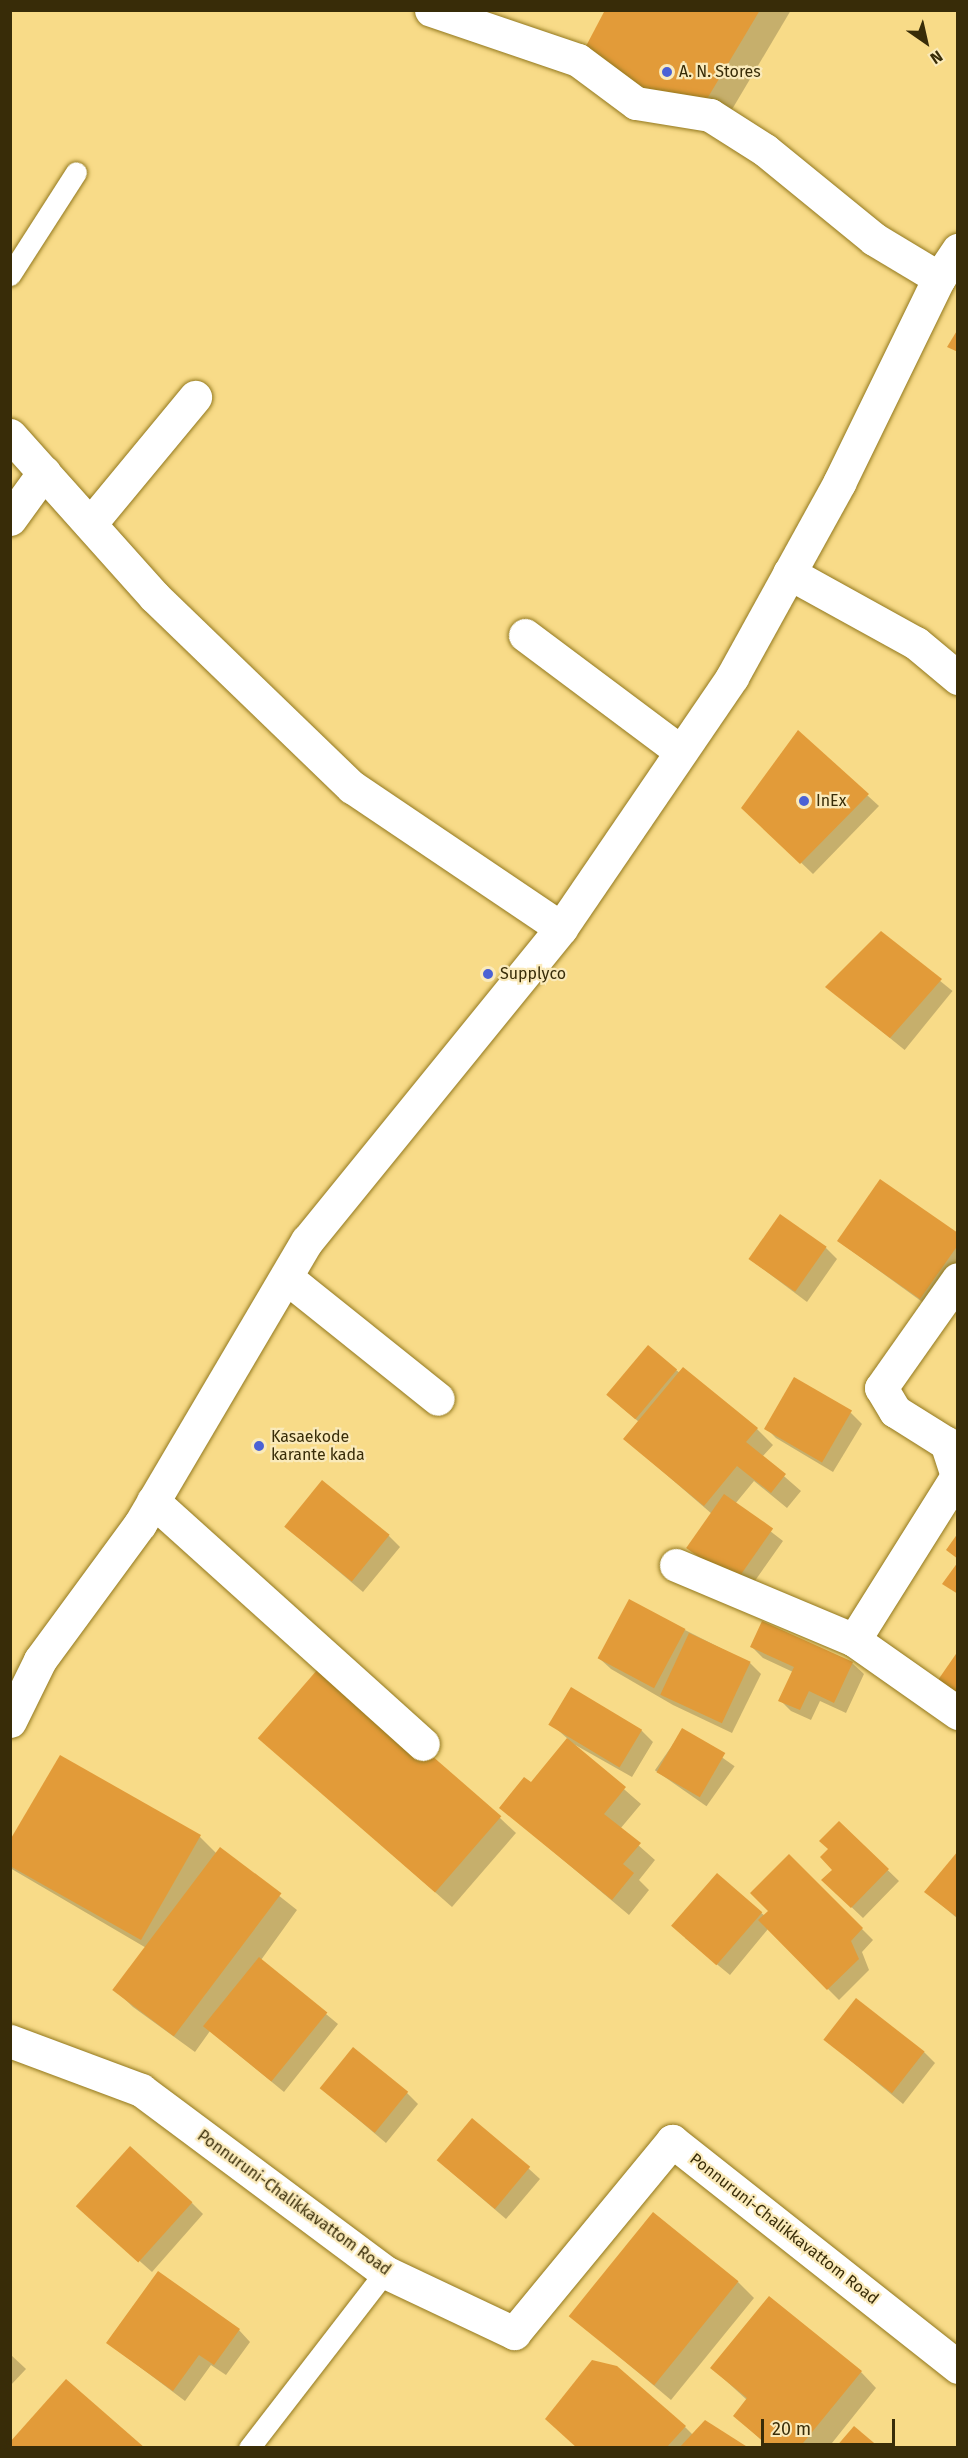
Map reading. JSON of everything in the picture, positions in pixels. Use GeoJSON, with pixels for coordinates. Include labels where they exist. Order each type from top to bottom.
{"type":"FeatureCollection","features":[{"type":"Feature","properties":{"kind":"street"},"geometry":{"type":"LineString","coordinates":[[431,10],[578,60],[636,103],[710,115],[765,150],[874,239],[939,278]]}},
{"type":"Feature","properties":{"kind":"street"},"geometry":{"type":"LineString","coordinates":[[10,1721],[40,1660],[153,1501],[243,1345],[287,1278],[307,1241],[561,928],[732,677],[839,483],[939,278],[957,250]]}},
{"type":"Feature","properties":{"kind":"street"},"geometry":{"type":"LineString","coordinates":[[90,524],[195,397]]}},
{"type":"Feature","properties":{"kind":"street"},"geometry":{"type":"LineString","coordinates":[[10,435],[155,597],[352,787],[561,928]]}},
{"type":"Feature","properties":{"kind":"street"},"geometry":{"type":"LineString","coordinates":[[10,519],[44,472]]}},
{"type":"Feature","properties":{"kind":"street"},"geometry":{"type":"LineString","coordinates":[[789,573],[916,643],[957,678]]}},
{"type":"Feature","properties":{"kind":"street"},"geometry":{"type":"LineString","coordinates":[[525,635],[680,751]]}},
{"type":"Feature","properties":{"kind":"street"},"geometry":{"type":"LineString","coordinates":[[287,1278],[438,1399]]}},
{"type":"Feature","properties":{"kind":"street"},"geometry":{"type":"LineString","coordinates":[[854,1640],[957,1476],[946,1443],[894,1411],[881,1388],[957,1279]]}},
{"type":"Feature","properties":{"kind":"street"},"geometry":{"type":"LineString","coordinates":[[153,1501],[423,1744]]}},
{"type":"Feature","properties":{"kind":"street"},"geometry":{"type":"LineString","coordinates":[[676,1566],[854,1640],[957,1713]]}},
{"type":"Feature","properties":{"kind":"street","name":"Ponnuruni-Chalikkavattom Road"},"geometry":{"type":"LineString","coordinates":[[10,2041],[141,2090],[385,2271],[514,2333],[672,2141],[956,2362]]}},
{"type":"Feature","properties":{"kind":"lane"},"geometry":{"type":"LineString","coordinates":[[10,275],[76,172]]}},
{"type":"Feature","properties":{"kind":"lane"},"geometry":{"type":"LineString","coordinates":[[249,2448],[385,2271]]}},
{"type":"Feature","properties":{"kind":"building","name":"A. N. Stores"},"geometry":{"type":"Polygon","coordinates":[[[605,10],[760,10],[701,109],[638,96],[585,48],[605,10]]]}},
{"type":"Feature","properties":{"kind":"building"},"geometry":{"type":"Polygon","coordinates":[[[958,329],[958,352],[947,347],[958,329]]]}},
{"type":"Feature","properties":{"kind":"building","name":"InEx"},"geometry":{"type":"Polygon","coordinates":[[[798,730],[869,794],[800,864],[741,808],[798,730]]]}},
{"type":"Feature","properties":{"kind":"building"},"geometry":{"type":"Polygon","coordinates":[[[881,931],[942,979],[890,1038],[825,987],[881,931]]]}},
{"type":"Feature","properties":{"kind":"building"},"geometry":{"type":"Polygon","coordinates":[[[880,1179],[958,1233],[958,1245],[920,1299],[837,1241],[880,1179]]]}},
{"type":"Feature","properties":{"kind":"building"},"geometry":{"type":"Polygon","coordinates":[[[780,1214],[827,1247],[795,1292],[748,1259],[780,1214]]]}},
{"type":"Feature","properties":{"kind":"building"},"geometry":{"type":"Polygon","coordinates":[[[648,1345],[677,1369],[635,1419],[606,1395],[648,1345]]]}},
{"type":"Feature","properties":{"kind":"building"},"geometry":{"type":"Polygon","coordinates":[[[683,1367],[758,1428],[746,1442],[786,1474],[771,1493],[737,1466],[704,1506],[623,1439],[683,1367]]]}},
{"type":"Feature","properties":{"kind":"building"},"geometry":{"type":"Polygon","coordinates":[[[794,1377],[852,1410],[822,1462],[764,1429],[794,1377]]]}},
{"type":"Feature","properties":{"kind":"building"},"geometry":{"type":"Polygon","coordinates":[[[322,1480],[390,1535],[352,1581],[284,1527],[322,1480]]]}},
{"type":"Feature","properties":{"kind":"building"},"geometry":{"type":"Polygon","coordinates":[[[724,1494],[773,1528],[735,1582],[686,1548],[724,1494]]]}},
{"type":"Feature","properties":{"kind":"building"},"geometry":{"type":"Polygon","coordinates":[[[958,1533],[958,1559],[946,1550],[958,1533]]]}},
{"type":"Feature","properties":{"kind":"building"},"geometry":{"type":"Polygon","coordinates":[[[958,1562],[958,1594],[942,1584],[958,1562]]]}},
{"type":"Feature","properties":{"kind":"building"},"geometry":{"type":"Polygon","coordinates":[[[629,1599],[686,1629],[654,1688],[598,1658],[629,1599]]]}},
{"type":"Feature","properties":{"kind":"building"},"geometry":{"type":"Polygon","coordinates":[[[762,1621],[853,1662],[834,1703],[809,1691],[800,1710],[778,1701],[794,1667],[750,1647],[762,1621]]]}},
{"type":"Feature","properties":{"kind":"building"},"geometry":{"type":"Polygon","coordinates":[[[689,1633],[751,1662],[722,1723],[660,1695],[689,1633]]]}},
{"type":"Feature","properties":{"kind":"building"},"geometry":{"type":"Polygon","coordinates":[[[958,1651],[958,1693],[938,1680],[958,1651]]]}},
{"type":"Feature","properties":{"kind":"building"},"geometry":{"type":"Polygon","coordinates":[[[324,1662],[501,1816],[435,1892],[258,1738],[324,1662]]]}},
{"type":"Feature","properties":{"kind":"building"},"geometry":{"type":"Polygon","coordinates":[[[571,1687],[642,1730],[619,1767],[548,1725],[571,1687]]]}},
{"type":"Feature","properties":{"kind":"building"},"geometry":{"type":"Polygon","coordinates":[[[682,1728],[725,1753],[700,1797],[656,1772],[682,1728]]]}},
{"type":"Feature","properties":{"kind":"building"},"geometry":{"type":"Polygon","coordinates":[[[567,1738],[626,1787],[604,1814],[641,1843],[623,1864],[634,1873],[612,1900],[499,1808],[524,1777],[531,1782],[567,1738]]]}},
{"type":"Feature","properties":{"kind":"building"},"geometry":{"type":"Polygon","coordinates":[[[60,1755],[201,1835],[141,1940],[10,1866],[10,1840],[60,1755]]]}},
{"type":"Feature","properties":{"kind":"building"},"geometry":{"type":"Polygon","coordinates":[[[839,1821],[889,1869],[851,1908],[821,1880],[832,1870],[820,1857],[828,1849],[819,1841],[839,1821]]]}},
{"type":"Feature","properties":{"kind":"building"},"geometry":{"type":"Polygon","coordinates":[[[220,1847],[281,1893],[174,2036],[112,1990],[220,1847]]]}},
{"type":"Feature","properties":{"kind":"building"},"geometry":{"type":"Polygon","coordinates":[[[958,1851],[958,1918],[924,1892],[958,1851]]]}},
{"type":"Feature","properties":{"kind":"building"},"geometry":{"type":"Polygon","coordinates":[[[789,1854],[863,1928],[851,1941],[859,1959],[827,1990],[758,1920],[768,1911],[750,1893],[789,1854]]]}},
{"type":"Feature","properties":{"kind":"building"},"geometry":{"type":"Polygon","coordinates":[[[717,1873],[762,1912],[716,1965],[671,1926],[717,1873]]]}},
{"type":"Feature","properties":{"kind":"building"},"geometry":{"type":"Polygon","coordinates":[[[259,1957],[327,2012],[271,2082],[203,2026],[259,1957]]]}},
{"type":"Feature","properties":{"kind":"building"},"geometry":{"type":"Polygon","coordinates":[[[856,1998],[925,2052],[892,2093],[823,2040],[856,1998]]]}},
{"type":"Feature","properties":{"kind":"building"},"geometry":{"type":"Polygon","coordinates":[[[353,2047],[408,2092],[375,2133],[320,2088],[353,2047]]]}},
{"type":"Feature","properties":{"kind":"building"},"geometry":{"type":"Polygon","coordinates":[[[472,2118],[530,2167],[495,2209],[437,2160],[472,2118]]]}},
{"type":"Feature","properties":{"kind":"building"},"geometry":{"type":"Polygon","coordinates":[[[130,2146],[192,2202],[138,2262],[76,2206],[130,2146]]]}},
{"type":"Feature","properties":{"kind":"building"},"geometry":{"type":"Polygon","coordinates":[[[653,2212],[738,2281],[654,2385],[569,2316],[653,2212]]]}},
{"type":"Feature","properties":{"kind":"building"},"geometry":{"type":"Polygon","coordinates":[[[158,2271],[240,2329],[214,2365],[199,2355],[173,2391],[106,2343],[158,2271]]]}},
{"type":"Feature","properties":{"kind":"building"},"geometry":{"type":"Polygon","coordinates":[[[769,2296],[862,2371],[799,2448],[771,2448],[733,2416],[747,2398],[710,2368],[769,2296]]]}},
{"type":"Feature","properties":{"kind":"building"},"geometry":{"type":"Polygon","coordinates":[[[592,2360],[617,2366],[686,2426],[666,2448],[577,2448],[545,2419],[592,2360]]]}},
{"type":"Feature","properties":{"kind":"building"},"geometry":{"type":"Polygon","coordinates":[[[66,2379],[145,2448],[10,2448],[10,2442],[66,2379]]]}},
{"type":"Feature","properties":{"kind":"building"},"geometry":{"type":"Polygon","coordinates":[[[705,2420],[749,2448],[679,2448],[705,2420]]]}},
{"type":"Feature","properties":{"kind":"building"},"geometry":{"type":"Polygon","coordinates":[[[854,2426],[880,2448],[835,2448],[854,2426]]]}},
{"type":"Feature","properties":{"kind":"place","name":"A. N. Stores"},"geometry":{"type":"Point","coordinates":[667,72]}},
{"type":"Feature","properties":{"kind":"place","name":"InEx"},"geometry":{"type":"Point","coordinates":[804,801]}},
{"type":"Feature","properties":{"kind":"place","name":"Supplyco"},"geometry":{"type":"Point","coordinates":[488,974]}},
{"type":"Feature","properties":{"kind":"place","name":"Kasaekode karante kada"},"geometry":{"type":"Point","coordinates":[259,1446]}}]}
